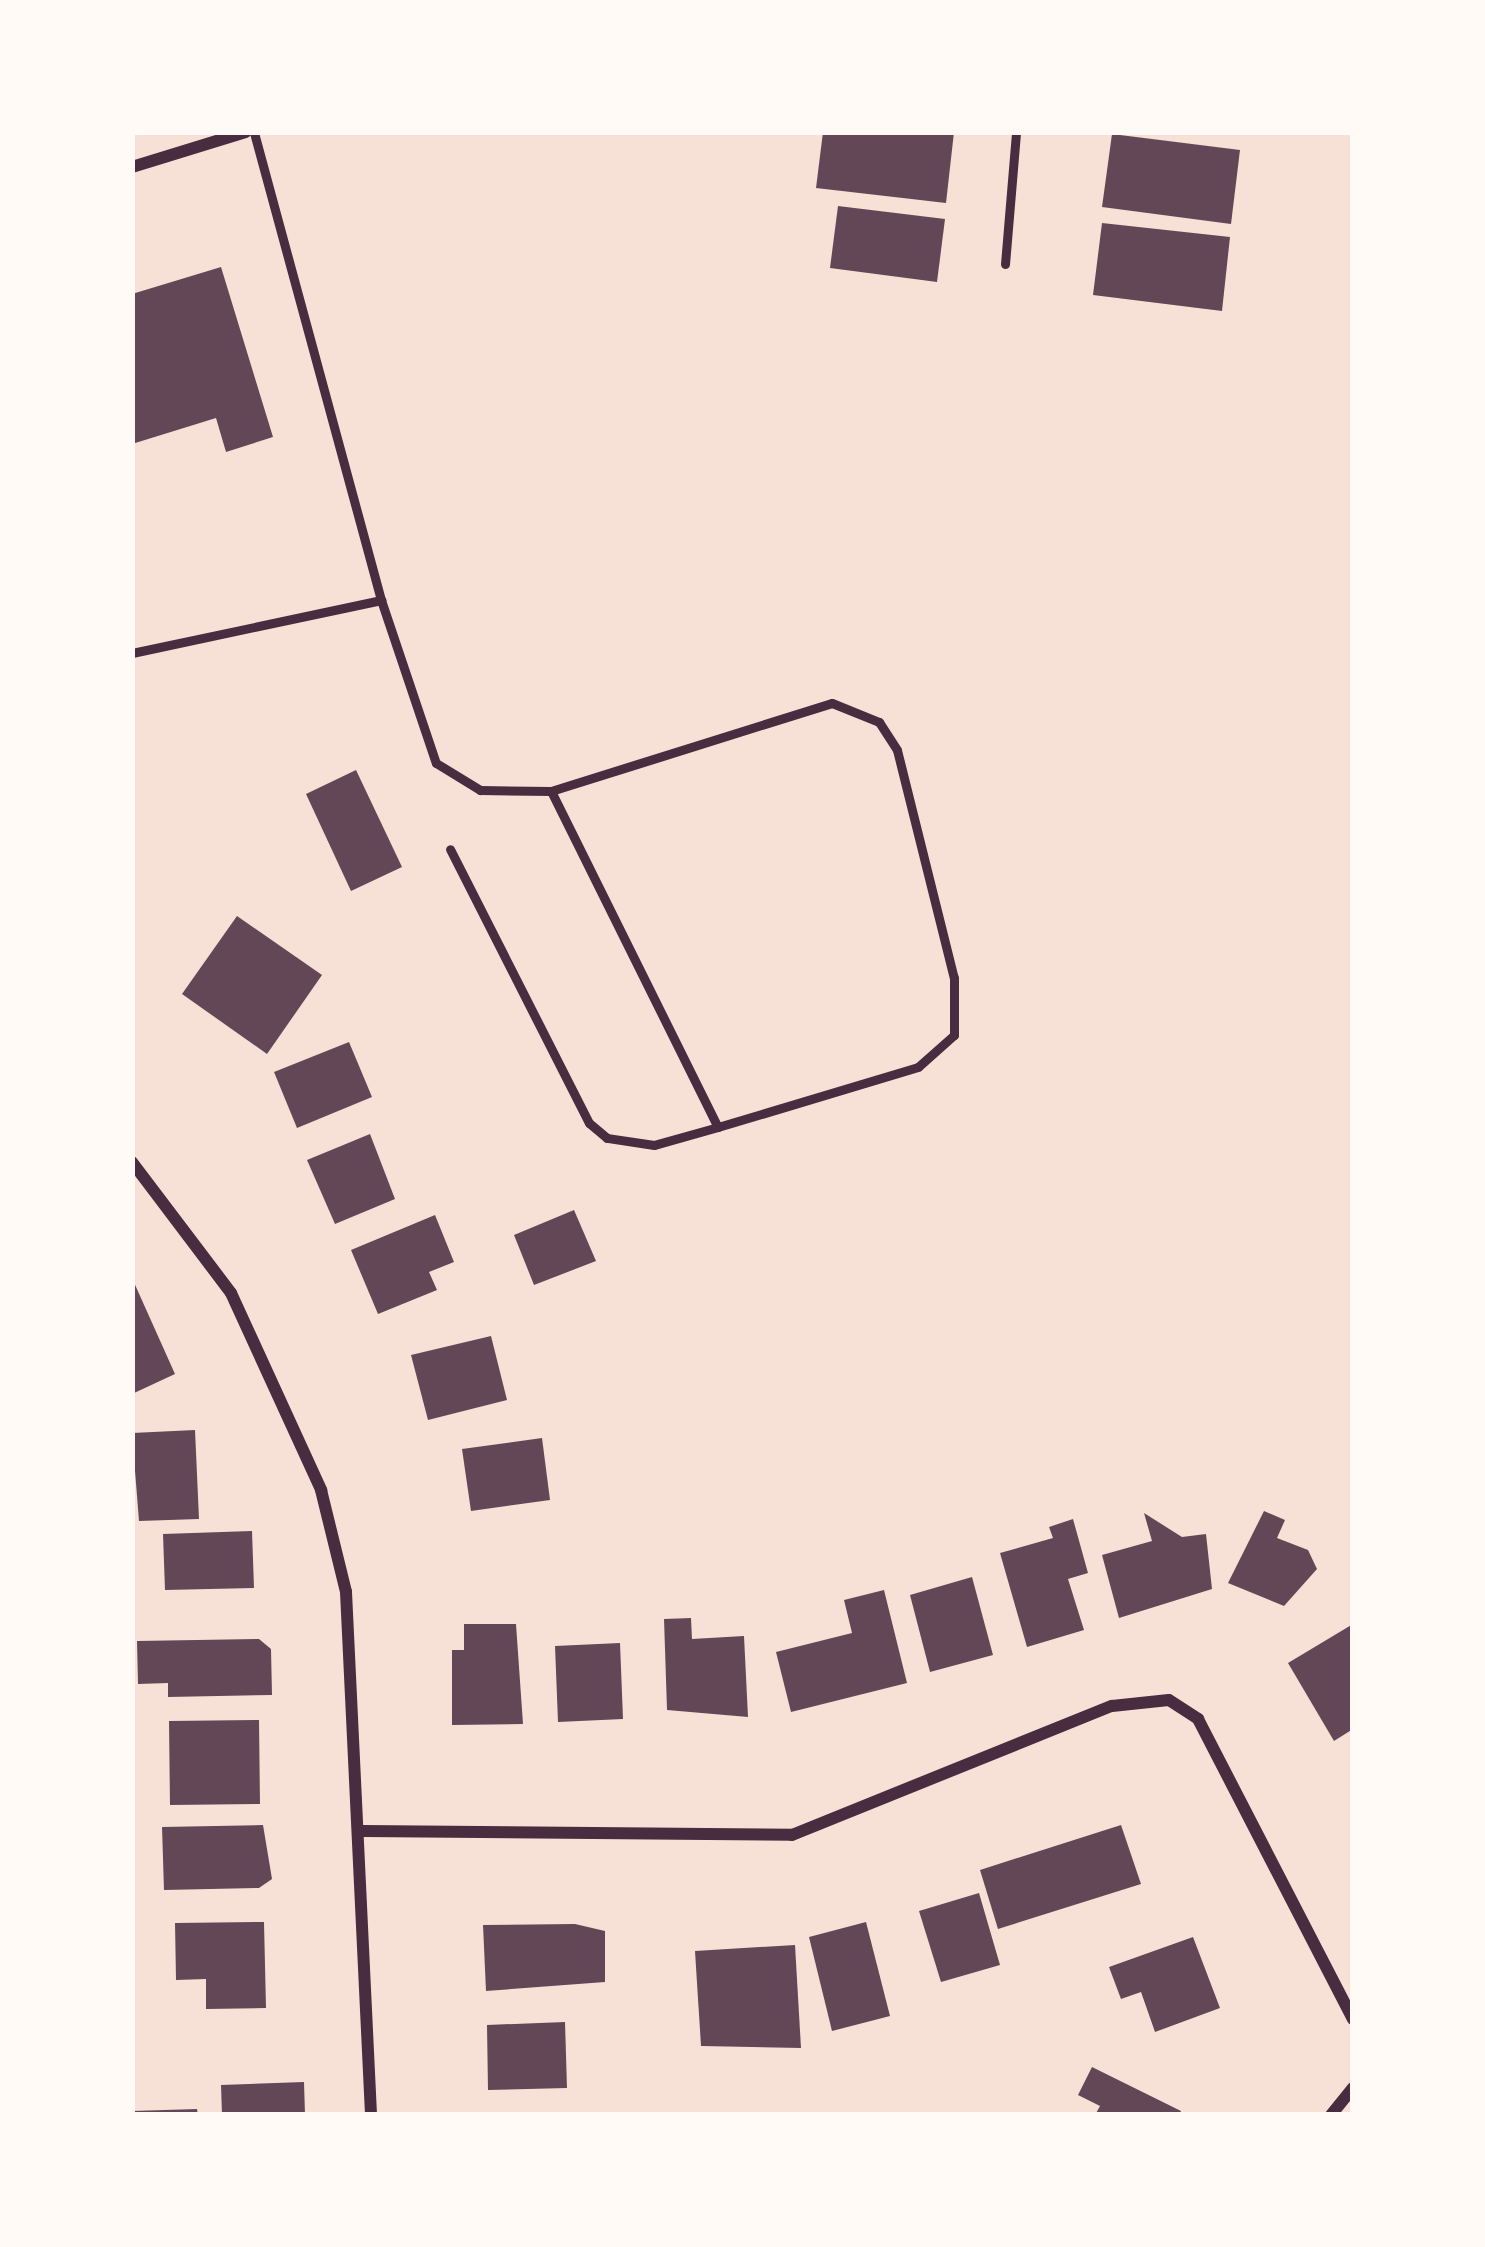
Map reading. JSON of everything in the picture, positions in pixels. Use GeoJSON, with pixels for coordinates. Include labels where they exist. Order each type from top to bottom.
{"type":"FeatureCollection","features":[{"type":"Feature","properties":{"kind":"street"},"geometry":{"type":"LineString","coordinates":[[132,167],[250,132]]}},
{"type":"Feature","properties":{"kind":"street"},"geometry":{"type":"LineString","coordinates":[[132,1162],[231,1293],[321,1490],[346,1592],[363,1831],[371,2115]]}},
{"type":"Feature","properties":{"kind":"street"},"geometry":{"type":"LineString","coordinates":[[363,1831],[792,1835],[1112,1706],[1169,1700],[1198,1719],[1353,2019]]}},
{"type":"Feature","properties":{"kind":"street"},"geometry":{"type":"LineString","coordinates":[[1331,2115],[1353,2088]]}},
{"type":"Feature","properties":{"kind":"lane"},"geometry":{"type":"LineString","coordinates":[[250,132],[381,600],[436,763],[480,790],[551,791],[832,703],[879,722],[897,750],[954,978],[954,1035],[918,1067],[718,1126],[628,1146],[589,1124],[451,849]]}},
{"type":"Feature","properties":{"kind":"lane"},"geometry":{"type":"LineString","coordinates":[[1005,263],[1016,132]]}},
{"type":"Feature","properties":{"kind":"lane"},"geometry":{"type":"LineString","coordinates":[[132,653],[381,600]]}},
{"type":"Feature","properties":{"kind":"lane"},"geometry":{"type":"LineString","coordinates":[[551,791],[718,1126]]}},
{"type":"Feature","properties":{"kind":"building"},"geometry":{"type":"Polygon","coordinates":[[[823,132],[954,132],[946,203],[816,188],[823,132]]]}},
{"type":"Feature","properties":{"kind":"building"},"geometry":{"type":"Polygon","coordinates":[[[1112,134],[1240,150],[1231,224],[1102,207],[1112,134]]]}},
{"type":"Feature","properties":{"kind":"building"},"geometry":{"type":"Polygon","coordinates":[[[838,206],[945,219],[937,282],[830,268],[838,206]]]}},
{"type":"Feature","properties":{"kind":"building"},"geometry":{"type":"Polygon","coordinates":[[[1102,223],[1230,237],[1222,311],[1093,295],[1102,223]]]}},
{"type":"Feature","properties":{"kind":"building"},"geometry":{"type":"Polygon","coordinates":[[[221,267],[273,437],[226,452],[216,418],[132,444],[132,294],[221,267]]]}},
{"type":"Feature","properties":{"kind":"building"},"geometry":{"type":"Polygon","coordinates":[[[356,770],[402,867],[351,891],[306,794],[356,770]]]}},
{"type":"Feature","properties":{"kind":"building"},"geometry":{"type":"Polygon","coordinates":[[[237,916],[322,975],[267,1054],[182,994],[237,916]]]}},
{"type":"Feature","properties":{"kind":"building"},"geometry":{"type":"Polygon","coordinates":[[[349,1042],[372,1097],[297,1128],[274,1072],[349,1042]]]}},
{"type":"Feature","properties":{"kind":"building"},"geometry":{"type":"Polygon","coordinates":[[[370,1134],[395,1199],[335,1224],[307,1160],[370,1134]]]}},
{"type":"Feature","properties":{"kind":"building"},"geometry":{"type":"Polygon","coordinates":[[[574,1210],[596,1261],[534,1285],[514,1235],[574,1210]]]}},
{"type":"Feature","properties":{"kind":"building"},"geometry":{"type":"Polygon","coordinates":[[[435,1215],[454,1262],[429,1272],[437,1290],[378,1314],[351,1250],[435,1215]]]}},
{"type":"Feature","properties":{"kind":"building"},"geometry":{"type":"Polygon","coordinates":[[[132,1278],[175,1374],[132,1394],[132,1278]]]}},
{"type":"Feature","properties":{"kind":"building"},"geometry":{"type":"Polygon","coordinates":[[[491,1336],[507,1400],[428,1420],[411,1355],[491,1336]]]}},
{"type":"Feature","properties":{"kind":"building"},"geometry":{"type":"Polygon","coordinates":[[[195,1430],[199,1519],[139,1521],[132,1433],[195,1430]]]}},
{"type":"Feature","properties":{"kind":"building"},"geometry":{"type":"Polygon","coordinates":[[[542,1438],[550,1500],[471,1511],[462,1449],[542,1438]]]}},
{"type":"Feature","properties":{"kind":"building"},"geometry":{"type":"Polygon","coordinates":[[[1264,1511],[1285,1520],[1277,1538],[1308,1550],[1317,1569],[1284,1606],[1228,1583],[1264,1511]]]}},
{"type":"Feature","properties":{"kind":"building"},"geometry":{"type":"Polygon","coordinates":[[[1144,1513],[1182,1537],[1206,1534],[1212,1589],[1119,1618],[1102,1555],[1152,1541],[1144,1513]]]}},
{"type":"Feature","properties":{"kind":"building"},"geometry":{"type":"Polygon","coordinates":[[[1073,1519],[1088,1573],[1068,1579],[1084,1630],[1027,1647],[1000,1553],[1053,1538],[1049,1527],[1073,1519]]]}},
{"type":"Feature","properties":{"kind":"building"},"geometry":{"type":"Polygon","coordinates":[[[252,1531],[254,1588],[165,1590],[163,1534],[252,1531]]]}},
{"type":"Feature","properties":{"kind":"building"},"geometry":{"type":"Polygon","coordinates":[[[972,1577],[993,1655],[930,1672],[910,1595],[972,1577]]]}},
{"type":"Feature","properties":{"kind":"building"},"geometry":{"type":"Polygon","coordinates":[[[884,1590],[907,1683],[791,1712],[776,1652],[852,1633],[844,1600],[884,1590]]]}},
{"type":"Feature","properties":{"kind":"building"},"geometry":{"type":"Polygon","coordinates":[[[691,1618],[692,1639],[744,1636],[748,1717],[667,1710],[664,1619],[691,1618]]]}},
{"type":"Feature","properties":{"kind":"building"},"geometry":{"type":"Polygon","coordinates":[[[464,1624],[516,1624],[523,1724],[452,1725],[452,1650],[464,1650],[464,1624]]]}},
{"type":"Feature","properties":{"kind":"building"},"geometry":{"type":"Polygon","coordinates":[[[1353,1624],[1353,1729],[1334,1741],[1288,1663],[1353,1624]]]}},
{"type":"Feature","properties":{"kind":"building"},"geometry":{"type":"Polygon","coordinates":[[[259,1639],[271,1649],[272,1695],[168,1697],[168,1683],[138,1684],[137,1641],[259,1639]]]}},
{"type":"Feature","properties":{"kind":"building"},"geometry":{"type":"Polygon","coordinates":[[[620,1643],[623,1719],[558,1722],[555,1646],[620,1643]]]}},
{"type":"Feature","properties":{"kind":"building"},"geometry":{"type":"Polygon","coordinates":[[[259,1720],[260,1804],[170,1805],[169,1721],[259,1720]]]}},
{"type":"Feature","properties":{"kind":"building"},"geometry":{"type":"Polygon","coordinates":[[[263,1825],[272,1879],[259,1888],[164,1890],[162,1827],[263,1825]]]}},
{"type":"Feature","properties":{"kind":"building"},"geometry":{"type":"Polygon","coordinates":[[[1121,1825],[1141,1884],[998,1929],[980,1870],[1121,1825]]]}},
{"type":"Feature","properties":{"kind":"building"},"geometry":{"type":"Polygon","coordinates":[[[979,1893],[1000,1965],[941,1982],[919,1911],[979,1893]]]}},
{"type":"Feature","properties":{"kind":"building"},"geometry":{"type":"Polygon","coordinates":[[[264,1922],[266,2008],[206,2009],[206,1979],[176,1980],[175,1923],[264,1922]]]}},
{"type":"Feature","properties":{"kind":"building"},"geometry":{"type":"Polygon","coordinates":[[[866,1922],[890,2016],[832,2031],[809,1937],[866,1922]]]}},
{"type":"Feature","properties":{"kind":"building"},"geometry":{"type":"Polygon","coordinates":[[[575,1924],[605,1931],[605,1982],[486,1991],[483,1925],[575,1924]]]}},
{"type":"Feature","properties":{"kind":"building"},"geometry":{"type":"Polygon","coordinates":[[[1193,1937],[1220,2008],[1155,2032],[1141,1992],[1121,1999],[1109,1967],[1193,1937]]]}},
{"type":"Feature","properties":{"kind":"building"},"geometry":{"type":"Polygon","coordinates":[[[795,1945],[801,2048],[701,2046],[695,1951],[795,1945]]]}},
{"type":"Feature","properties":{"kind":"building"},"geometry":{"type":"Polygon","coordinates":[[[565,2022],[567,2088],[488,2090],[487,2025],[565,2022]]]}},
{"type":"Feature","properties":{"kind":"building"},"geometry":{"type":"Polygon","coordinates":[[[1092,2067],[1181,2111],[1179,2115],[1095,2115],[1100,2106],[1078,2095],[1092,2067]]]}},
{"type":"Feature","properties":{"kind":"building"},"geometry":{"type":"Polygon","coordinates":[[[304,2082],[305,2115],[222,2115],[221,2085],[304,2082]]]}},
{"type":"Feature","properties":{"kind":"building"},"geometry":{"type":"Polygon","coordinates":[[[197,2109],[198,2115],[132,2115],[132,2111],[197,2109]]]}}]}
